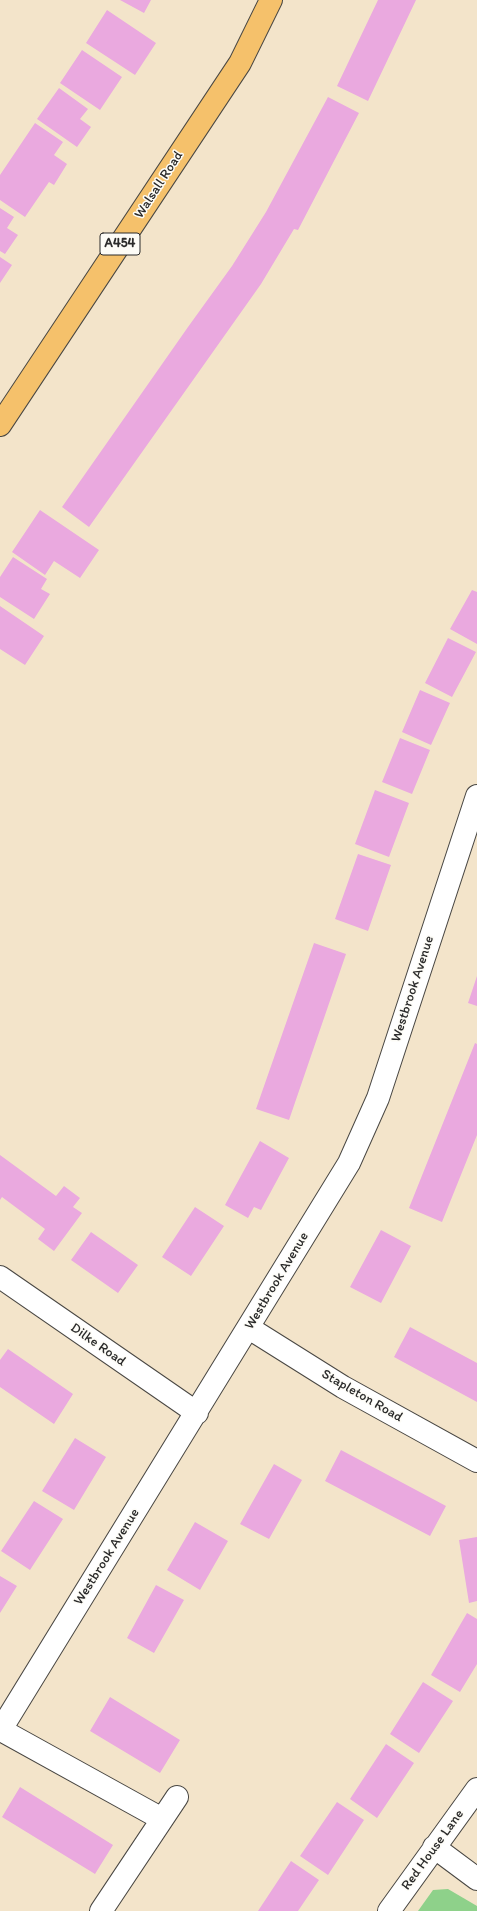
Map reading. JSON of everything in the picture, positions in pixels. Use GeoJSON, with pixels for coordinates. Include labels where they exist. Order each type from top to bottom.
{"type":"FeatureCollection","features":[{"type":"Feature","properties":{"kind":"main road","name":"Walsall Road"},"geometry":{"type":"LineString","coordinates":[[0,425],[240,63],[271,0]]}},
{"type":"Feature","properties":{"kind":"street","name":"Westbrook Avenue"},"geometry":{"type":"LineString","coordinates":[[162,1819],[0,1730],[349,1164],[378,1098],[477,796]]}},
{"type":"Feature","properties":{"kind":"street","name":"Dilke Road"},"geometry":{"type":"LineString","coordinates":[[0,1277],[196,1413]]}},
{"type":"Feature","properties":{"kind":"street","name":"Stapleton Road"},"geometry":{"type":"LineString","coordinates":[[249,1328],[343,1387],[477,1461]]}},
{"type":"Feature","properties":{"kind":"street","name":"Red House Lane"},"geometry":{"type":"LineString","coordinates":[[389,1911],[477,1789]]}},
{"type":"Feature","properties":{"kind":"street"},"geometry":{"type":"LineString","coordinates":[[102,1911],[177,1797]]}},
{"type":"Feature","properties":{"kind":"street"},"geometry":{"type":"LineString","coordinates":[[434,1847],[477,1880]]}},
{"type":"Feature","properties":{"kind":"green space"},"geometry":{"type":"Polygon","coordinates":[[[448,1889],[477,1906],[477,1911],[418,1911],[433,1890],[448,1889]]]}},
{"type":"Feature","properties":{"kind":"building"},"geometry":{"type":"Polygon","coordinates":[[[120,0],[151,0],[144,13],[120,0]]]}},
{"type":"Feature","properties":{"kind":"building"},"geometry":{"type":"Polygon","coordinates":[[[378,0],[416,0],[368,101],[337,86],[378,0]]]}},
{"type":"Feature","properties":{"kind":"building"},"geometry":{"type":"Polygon","coordinates":[[[107,10],[156,43],[135,75],[86,43],[107,10]]]}},
{"type":"Feature","properties":{"kind":"building"},"geometry":{"type":"Polygon","coordinates":[[[82,50],[122,77],[100,110],[60,83],[82,50]]]}},
{"type":"Feature","properties":{"kind":"building"},"geometry":{"type":"Polygon","coordinates":[[[59,88],[88,109],[80,119],[91,127],[77,147],[37,119],[59,88]]]}},
{"type":"Feature","properties":{"kind":"building"},"geometry":{"type":"Polygon","coordinates":[[[328,97],[359,113],[298,230],[294,229],[261,284],[89,527],[62,507],[232,266],[266,212],[328,97]]]}},
{"type":"Feature","properties":{"kind":"building"},"geometry":{"type":"Polygon","coordinates":[[[35,123],[63,142],[54,155],[67,164],[54,185],[49,182],[25,217],[0,200],[0,175],[35,123]]]}},
{"type":"Feature","properties":{"kind":"building"},"geometry":{"type":"Polygon","coordinates":[[[0,208],[14,217],[7,228],[18,235],[5,254],[0,251],[0,208]]]}},
{"type":"Feature","properties":{"kind":"building"},"geometry":{"type":"Polygon","coordinates":[[[0,257],[12,265],[0,283],[0,257]]]}},
{"type":"Feature","properties":{"kind":"building"},"geometry":{"type":"Polygon","coordinates":[[[40,510],[99,550],[80,578],[54,561],[45,575],[12,552],[40,510]]]}},
{"type":"Feature","properties":{"kind":"building"},"geometry":{"type":"Polygon","coordinates":[[[13,557],[47,579],[41,589],[50,594],[34,619],[0,597],[0,577],[13,557]]]}},
{"type":"Feature","properties":{"kind":"building"},"geometry":{"type":"Polygon","coordinates":[[[472,590],[477,592],[477,644],[450,629],[472,590]]]}},
{"type":"Feature","properties":{"kind":"building"},"geometry":{"type":"Polygon","coordinates":[[[0,606],[44,636],[25,665],[0,649],[0,606]]]}},
{"type":"Feature","properties":{"kind":"building"},"geometry":{"type":"Polygon","coordinates":[[[448,638],[476,652],[452,697],[425,683],[448,638]]]}},
{"type":"Feature","properties":{"kind":"building"},"geometry":{"type":"Polygon","coordinates":[[[420,690],[450,703],[431,745],[402,732],[420,690]]]}},
{"type":"Feature","properties":{"kind":"building"},"geometry":{"type":"Polygon","coordinates":[[[400,738],[430,750],[412,794],[382,782],[400,738]]]}},
{"type":"Feature","properties":{"kind":"building"},"geometry":{"type":"Polygon","coordinates":[[[375,790],[409,803],[389,857],[355,844],[375,790]]]}},
{"type":"Feature","properties":{"kind":"building"},"geometry":{"type":"Polygon","coordinates":[[[358,854],[391,865],[368,931],[335,919],[358,854]]]}},
{"type":"Feature","properties":{"kind":"building"},"geometry":{"type":"Polygon","coordinates":[[[314,943],[346,954],[289,1120],[256,1109],[314,943]]]}},
{"type":"Feature","properties":{"kind":"building"},"geometry":{"type":"Polygon","coordinates":[[[477,976],[477,1006],[468,1003],[477,976]]]}},
{"type":"Feature","properties":{"kind":"building"},"geometry":{"type":"Polygon","coordinates":[[[475,1043],[477,1044],[477,1135],[442,1222],[409,1208],[475,1043]]]}},
{"type":"Feature","properties":{"kind":"building"},"geometry":{"type":"Polygon","coordinates":[[[260,1141],[289,1158],[261,1210],[254,1207],[248,1218],[225,1205],[260,1141]]]}},
{"type":"Feature","properties":{"kind":"building"},"geometry":{"type":"Polygon","coordinates":[[[0,1155],[56,1196],[64,1186],[80,1198],[73,1207],[82,1213],[54,1251],[38,1239],[45,1229],[2,1197],[0,1200],[0,1155]]]}},
{"type":"Feature","properties":{"kind":"building"},"geometry":{"type":"Polygon","coordinates":[[[195,1207],[224,1226],[191,1276],[162,1257],[195,1207]]]}},
{"type":"Feature","properties":{"kind":"building"},"geometry":{"type":"Polygon","coordinates":[[[381,1230],[411,1246],[381,1303],[350,1287],[381,1230]]]}},
{"type":"Feature","properties":{"kind":"building"},"geometry":{"type":"Polygon","coordinates":[[[91,1232],[138,1265],[118,1293],[71,1260],[91,1232]]]}},
{"type":"Feature","properties":{"kind":"building"},"geometry":{"type":"Polygon","coordinates":[[[410,1327],[477,1363],[477,1402],[394,1357],[410,1327]]]}},
{"type":"Feature","properties":{"kind":"building"},"geometry":{"type":"Polygon","coordinates":[[[8,1349],[73,1394],[54,1424],[0,1387],[0,1360],[8,1349]]]}},
{"type":"Feature","properties":{"kind":"building"},"geometry":{"type":"Polygon","coordinates":[[[75,1438],[106,1457],[74,1510],[42,1491],[75,1438]]]}},
{"type":"Feature","properties":{"kind":"building"},"geometry":{"type":"Polygon","coordinates":[[[341,1450],[446,1506],[430,1536],[325,1481],[341,1450]]]}},
{"type":"Feature","properties":{"kind":"building"},"geometry":{"type":"Polygon","coordinates":[[[274,1464],[302,1480],[269,1539],[240,1524],[274,1464]]]}},
{"type":"Feature","properties":{"kind":"building"},"geometry":{"type":"Polygon","coordinates":[[[34,1501],[63,1519],[30,1570],[1,1551],[34,1501]]]}},
{"type":"Feature","properties":{"kind":"building"},"geometry":{"type":"Polygon","coordinates":[[[195,1522],[228,1541],[200,1590],[167,1570],[195,1522]]]}},
{"type":"Feature","properties":{"kind":"building"},"geometry":{"type":"Polygon","coordinates":[[[477,1537],[477,1601],[469,1603],[459,1540],[477,1537]]]}},
{"type":"Feature","properties":{"kind":"building"},"geometry":{"type":"Polygon","coordinates":[[[0,1576],[17,1586],[0,1613],[0,1576]]]}},
{"type":"Feature","properties":{"kind":"building"},"geometry":{"type":"Polygon","coordinates":[[[156,1585],[184,1600],[154,1653],[127,1638],[156,1585]]]}},
{"type":"Feature","properties":{"kind":"building"},"geometry":{"type":"Polygon","coordinates":[[[467,1613],[477,1619],[477,1664],[460,1692],[431,1675],[467,1613]]]}},
{"type":"Feature","properties":{"kind":"building"},"geometry":{"type":"Polygon","coordinates":[[[423,1682],[453,1701],[419,1753],[390,1734],[423,1682]]]}},
{"type":"Feature","properties":{"kind":"building"},"geometry":{"type":"Polygon","coordinates":[[[110,1697],[180,1740],[160,1773],[90,1731],[110,1697]]]}},
{"type":"Feature","properties":{"kind":"building"},"geometry":{"type":"Polygon","coordinates":[[[386,1744],[414,1763],[377,1818],[350,1799],[386,1744]]]}},
{"type":"Feature","properties":{"kind":"building"},"geometry":{"type":"Polygon","coordinates":[[[20,1787],[113,1845],[95,1874],[2,1817],[20,1787]]]}},
{"type":"Feature","properties":{"kind":"building"},"geometry":{"type":"Polygon","coordinates":[[[337,1802],[364,1820],[328,1875],[300,1856],[337,1802]]]}},
{"type":"Feature","properties":{"kind":"building"},"geometry":{"type":"Polygon","coordinates":[[[291,1861],[319,1880],[298,1911],[258,1911],[291,1861]]]}}]}
